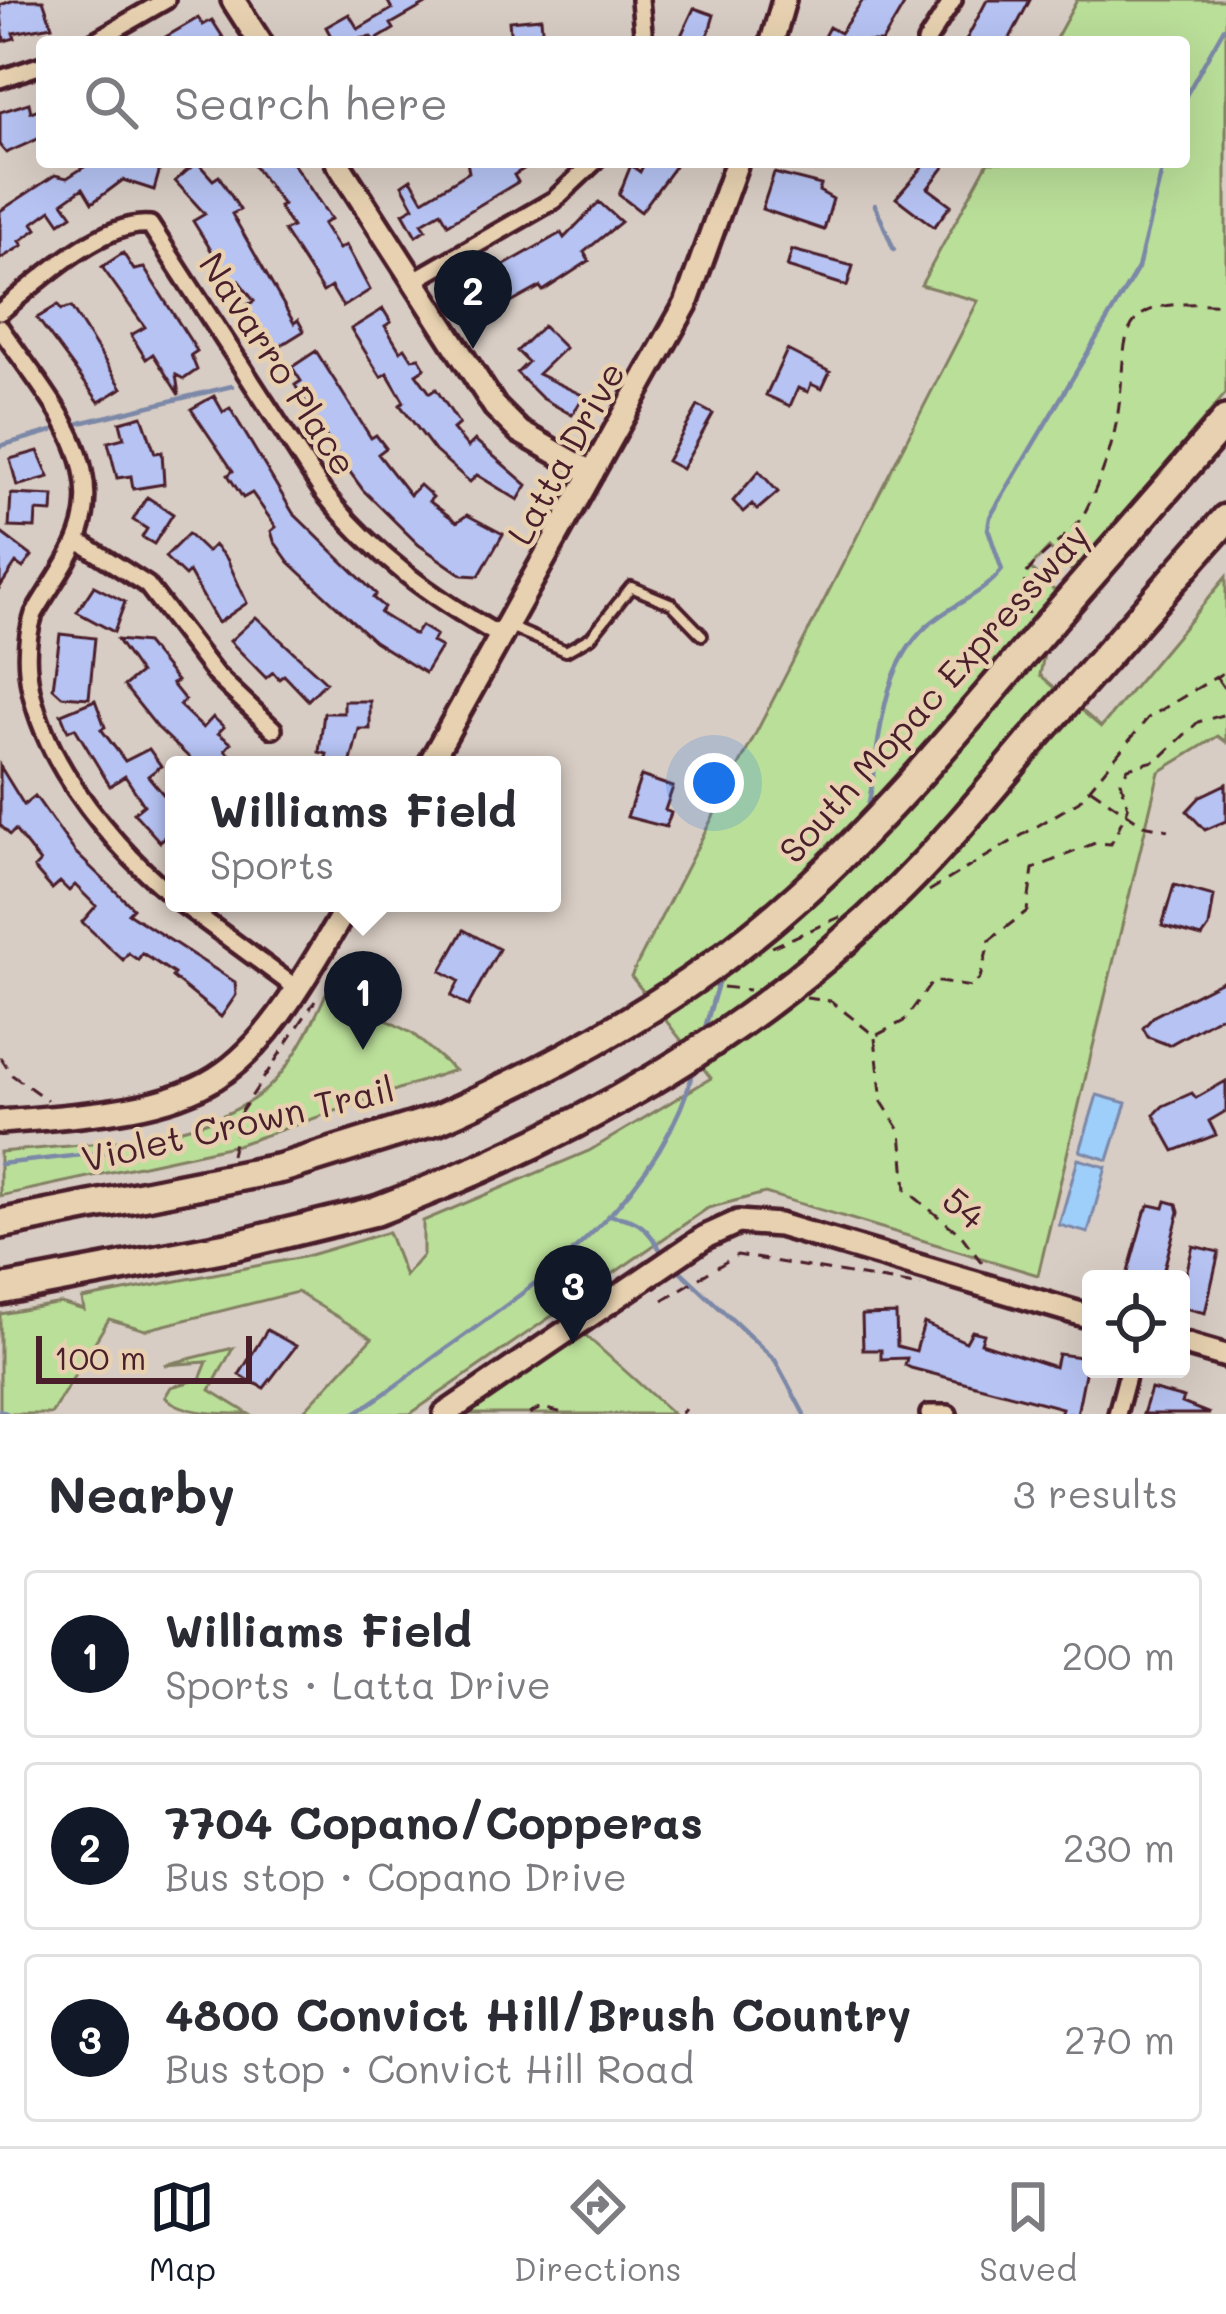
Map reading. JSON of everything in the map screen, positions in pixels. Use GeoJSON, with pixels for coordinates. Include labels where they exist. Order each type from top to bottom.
{"type":"FeatureCollection","features":[{"type":"Feature","properties":{"kind":"highway","name":"South Mopac Expressway"},"geometry":{"type":"LineString","coordinates":[[0,1224],[282,1168],[436,1120],[610,1034],[797,898],[910,784],[1226,420]]}},
{"type":"Feature","properties":{"kind":"highway"},"geometry":{"type":"LineString","coordinates":[[0,1289],[304,1231],[376,1210],[528,1151],[703,1052],[837,948],[901,888],[1226,519]]}},
{"type":"Feature","properties":{"kind":"street"},"geometry":{"type":"LineString","coordinates":[[103,36],[166,0]]}},
{"type":"Feature","properties":{"kind":"street"},"geometry":{"type":"LineString","coordinates":[[233,0],[256,36]]}},
{"type":"Feature","properties":{"kind":"street"},"geometry":{"type":"LineString","coordinates":[[640,0],[643,36]]}},
{"type":"Feature","properties":{"kind":"street"},"geometry":{"type":"LineString","coordinates":[[774,36],[784,0]]}},
{"type":"Feature","properties":{"kind":"street"},"geometry":{"type":"LineString","coordinates":[[930,36],[953,0]]}},
{"type":"Feature","properties":{"kind":"street"},"geometry":{"type":"LineString","coordinates":[[0,80],[36,67]]}},
{"type":"Feature","properties":{"kind":"street"},"geometry":{"type":"LineString","coordinates":[[341,168],[495,407],[520,432],[592,473]]}},
{"type":"Feature","properties":{"kind":"street"},"geometry":{"type":"LineString","coordinates":[[413,281],[554,200],[588,168]]}},
{"type":"Feature","properties":{"kind":"street","name":"Latta Drive"},"geometry":{"type":"LineString","coordinates":[[434,756],[686,304],[735,168]]}},
{"type":"Feature","properties":{"kind":"street","name":"Navarro Place"},"geometry":{"type":"LineString","coordinates":[[0,312],[48,273],[120,227],[150,225],[323,492],[354,530],[432,597],[505,631]]}},
{"type":"Feature","properties":{"kind":"street"},"geometry":{"type":"LineString","coordinates":[[0,328],[70,437],[83,468],[86,505],[80,542],[22,643],[19,677],[25,710],[40,747],[116,845],[165,889]]}},
{"type":"Feature","properties":{"kind":"street"},"geometry":{"type":"LineString","coordinates":[[80,542],[147,584],[215,674],[272,729]]}},
{"type":"Feature","properties":{"kind":"street"},"geometry":{"type":"LineString","coordinates":[[193,912],[307,996]]}},
{"type":"Feature","properties":{"kind":"street"},"geometry":{"type":"LineString","coordinates":[[0,1122],[128,1112],[182,1096],[237,1065],[307,996],[345,912]]}},
{"type":"Feature","properties":{"kind":"street"},"geometry":{"type":"LineString","coordinates":[[445,1414],[704,1237],[738,1222],[779,1226],[1082,1314]]}},
{"type":"Feature","properties":{"kind":"street"},"geometry":{"type":"LineString","coordinates":[[1190,1346],[1226,1356]]}},
{"type":"Feature","properties":{"kind":"street"},"geometry":{"type":"LineString","coordinates":[[1117,1414],[1127,1378]]}},
{"type":"Feature","properties":{"kind":"street"},"geometry":{"type":"LineString","coordinates":[[929,1414],[948,1414]]}},
{"type":"Feature","properties":{"kind":"lane"},"geometry":{"type":"LineString","coordinates":[[505,631],[566,651],[592,637],[631,586],[672,604],[702,635]]}},
{"type":"Feature","properties":{"kind":"path"},"geometry":{"type":"LineString","coordinates":[[1022,626],[1030,611],[1024,577],[1088,506],[1116,428],[1123,341],[1136,320],[1161,306],[1226,305]]}},
{"type":"Feature","properties":{"kind":"path"},"geometry":{"type":"LineString","coordinates":[[917,898],[1041,826],[1090,788],[1148,718],[1226,671]]}},
{"type":"Feature","properties":{"kind":"path"},"geometry":{"type":"LineString","coordinates":[[1216,676],[1226,692]]}},
{"type":"Feature","properties":{"kind":"path"},"geometry":{"type":"LineString","coordinates":[[808,998],[831,1001],[875,1036],[904,1021],[933,981],[972,987],[980,978],[990,940],[1027,911],[1033,869],[1095,843],[1111,844],[1129,801],[1121,781],[1128,768],[1158,760],[1198,722],[1226,714]]}},
{"type":"Feature","properties":{"kind":"path"},"geometry":{"type":"LineString","coordinates":[[1090,788],[1143,825],[1169,830]]}},
{"type":"Feature","properties":{"kind":"path"},"geometry":{"type":"LineString","coordinates":[[761,952],[858,912]]}},
{"type":"Feature","properties":{"kind":"path"},"geometry":{"type":"LineString","coordinates":[[716,986],[762,992]]}},
{"type":"Feature","properties":{"kind":"path"},"geometry":{"type":"LineString","coordinates":[[231,1157],[241,1112],[307,996]]}},
{"type":"Feature","properties":{"kind":"path","name":"54"},"geometry":{"type":"LineString","coordinates":[[875,1036],[882,1102],[901,1132],[906,1190],[980,1253],[985,1286]]}},
{"type":"Feature","properties":{"kind":"path"},"geometry":{"type":"LineString","coordinates":[[0,1057],[27,1088],[53,1104]]}},
{"type":"Feature","properties":{"kind":"path"},"geometry":{"type":"LineString","coordinates":[[663,1300],[737,1255],[932,1289]]}},
{"type":"Feature","properties":{"kind":"path"},"geometry":{"type":"LineString","coordinates":[[529,1414],[541,1408],[569,1414]]}},
{"type":"Feature","properties":{"kind":"green space"},"geometry":{"type":"Polygon","coordinates":[[[1077,0],[1226,0],[1226,393],[1074,573],[1049,548],[1030,568],[1056,592],[1040,675],[1101,727],[1226,577],[1226,742],[1218,736],[1159,772],[1038,1275],[765,1193],[708,1208],[410,1414],[301,1414],[372,1338],[297,1292],[145,1330],[109,1319],[51,1414],[0,1414],[0,1314],[61,1303],[84,1310],[82,1299],[303,1257],[388,1232],[405,1276],[423,1255],[423,1221],[589,1151],[711,1078],[631,976],[978,301],[921,285],[985,168],[1190,168],[1190,36],[1057,36],[1077,0]]]}},
{"type":"Feature","properties":{"kind":"green space"},"geometry":{"type":"Polygon","coordinates":[[[328,989],[413,1034],[454,1070],[237,1145],[0,1196],[0,1152],[137,1138],[206,1122],[237,1109],[283,1071],[328,989]]]}},
{"type":"Feature","properties":{"kind":"green space"},"geometry":{"type":"Polygon","coordinates":[[[583,1333],[673,1414],[467,1414],[583,1333]]]}},
{"type":"Feature","properties":{"kind":"green space"},"geometry":{"type":"Polygon","coordinates":[[[233,1348],[210,1390],[249,1414],[192,1410],[165,1397],[171,1387],[200,1379],[207,1362],[164,1365],[233,1348]]]}},
{"type":"Feature","properties":{"kind":"water"},"geometry":{"type":"Polygon","coordinates":[[[1097,1095],[1126,1103],[1108,1160],[1080,1151],[1097,1095]]]}},
{"type":"Feature","properties":{"kind":"water"},"geometry":{"type":"Polygon","coordinates":[[[1078,1159],[1106,1167],[1088,1233],[1059,1225],[1078,1159]]]}},
{"type":"Feature","properties":{"kind":"building"},"geometry":{"type":"Polygon","coordinates":[[[43,0],[52,26],[13,33],[15,38],[4,41],[0,5],[43,0]]]}},
{"type":"Feature","properties":{"kind":"building"},"geometry":{"type":"Polygon","coordinates":[[[387,0],[433,0],[391,24],[394,29],[382,36],[331,36],[326,27],[349,14],[358,29],[392,9],[387,0]]]}},
{"type":"Feature","properties":{"kind":"building"},"geometry":{"type":"Polygon","coordinates":[[[863,0],[907,0],[886,36],[824,36],[829,27],[840,33],[863,0]]]}},
{"type":"Feature","properties":{"kind":"building"},"geometry":{"type":"Polygon","coordinates":[[[987,0],[1030,0],[1011,36],[968,36],[987,0]]]}},
{"type":"Feature","properties":{"kind":"building"},"geometry":{"type":"Polygon","coordinates":[[[694,8],[714,15],[708,36],[681,36],[694,8]]]}},
{"type":"Feature","properties":{"kind":"building"},"geometry":{"type":"Polygon","coordinates":[[[198,18],[203,25],[212,20],[222,36],[167,36],[198,18]]]}},
{"type":"Feature","properties":{"kind":"building"},"geometry":{"type":"Polygon","coordinates":[[[541,18],[542,36],[510,36],[509,21],[541,18]]]}},
{"type":"Feature","properties":{"kind":"building"},"geometry":{"type":"Polygon","coordinates":[[[29,103],[31,112],[36,110],[36,140],[6,153],[0,146],[0,112],[29,103]]]}},
{"type":"Feature","properties":{"kind":"building"},"geometry":{"type":"Polygon","coordinates":[[[83,168],[160,168],[154,190],[123,180],[92,203],[83,188],[63,202],[72,215],[60,223],[51,210],[33,223],[37,229],[20,241],[23,245],[0,259],[0,211],[55,175],[67,178],[83,168]]]}},
{"type":"Feature","properties":{"kind":"building"},"geometry":{"type":"Polygon","coordinates":[[[190,168],[202,168],[213,180],[219,176],[240,210],[232,214],[294,323],[298,320],[304,331],[275,349],[246,306],[254,301],[238,280],[232,284],[193,221],[205,214],[175,181],[190,168]]]}},
{"type":"Feature","properties":{"kind":"building"},"geometry":{"type":"Polygon","coordinates":[[[255,168],[296,168],[331,219],[323,224],[339,249],[346,245],[370,290],[343,307],[331,287],[323,292],[284,231],[292,227],[279,207],[283,205],[255,168]]]}},
{"type":"Feature","properties":{"kind":"building"},"geometry":{"type":"Polygon","coordinates":[[[468,168],[525,168],[514,175],[518,182],[448,224],[441,212],[422,223],[426,229],[416,236],[403,213],[414,207],[402,185],[411,179],[423,200],[469,172],[468,168]]]}},
{"type":"Feature","properties":{"kind":"building"},"geometry":{"type":"Polygon","coordinates":[[[630,168],[640,172],[642,168],[674,168],[641,212],[619,195],[630,168]]]}},
{"type":"Feature","properties":{"kind":"building"},"geometry":{"type":"Polygon","coordinates":[[[922,168],[943,168],[928,188],[951,205],[934,227],[896,198],[922,168]]]}},
{"type":"Feature","properties":{"kind":"building"},"geometry":{"type":"Polygon","coordinates":[[[774,173],[821,185],[819,191],[833,199],[824,230],[762,209],[774,173]]]}},
{"type":"Feature","properties":{"kind":"building"},"geometry":{"type":"Polygon","coordinates":[[[599,202],[621,222],[584,252],[589,261],[543,291],[540,287],[509,304],[506,297],[489,300],[478,280],[561,233],[564,238],[599,202]]]}},
{"type":"Feature","properties":{"kind":"building"},"geometry":{"type":"Polygon","coordinates":[[[792,250],[853,266],[847,286],[787,267],[792,250]]]}},
{"type":"Feature","properties":{"kind":"building"},"geometry":{"type":"Polygon","coordinates":[[[123,253],[134,270],[144,268],[197,351],[191,355],[197,370],[184,379],[176,375],[179,395],[153,354],[146,359],[131,335],[145,327],[102,267],[123,253]]]}},
{"type":"Feature","properties":{"kind":"building"},"geometry":{"type":"Polygon","coordinates":[[[58,305],[61,310],[71,307],[122,388],[99,402],[37,318],[58,305]]]}},
{"type":"Feature","properties":{"kind":"building"},"geometry":{"type":"Polygon","coordinates":[[[383,309],[391,322],[385,326],[400,351],[405,348],[412,359],[419,358],[425,368],[416,374],[430,393],[436,389],[459,424],[453,429],[468,447],[475,440],[527,485],[518,500],[477,475],[470,482],[435,451],[400,405],[404,402],[387,373],[381,377],[351,329],[383,309]]]}},
{"type":"Feature","properties":{"kind":"building"},"geometry":{"type":"Polygon","coordinates":[[[543,326],[565,348],[538,374],[584,396],[572,415],[542,398],[517,373],[528,362],[517,351],[543,326]]]}},
{"type":"Feature","properties":{"kind":"building"},"geometry":{"type":"Polygon","coordinates":[[[787,350],[830,372],[822,389],[811,384],[808,392],[798,388],[790,406],[766,395],[787,350]]]}},
{"type":"Feature","properties":{"kind":"building"},"geometry":{"type":"Polygon","coordinates":[[[316,351],[371,438],[376,435],[386,448],[378,454],[410,495],[420,485],[433,497],[429,501],[457,522],[467,515],[503,534],[479,576],[462,575],[419,545],[363,490],[336,453],[295,385],[301,381],[292,367],[316,351]]]}},
{"type":"Feature","properties":{"kind":"building"},"geometry":{"type":"Polygon","coordinates":[[[214,396],[223,412],[230,408],[293,513],[376,594],[373,598],[384,607],[380,613],[415,635],[421,626],[436,635],[432,642],[441,647],[425,673],[374,641],[289,562],[274,541],[271,531],[276,527],[252,493],[243,498],[228,475],[233,471],[191,409],[214,396]]]}},
{"type":"Feature","properties":{"kind":"building"},"geometry":{"type":"Polygon","coordinates":[[[698,406],[713,414],[682,469],[667,461],[698,406]]]}},
{"type":"Feature","properties":{"kind":"building"},"geometry":{"type":"Polygon","coordinates":[[[142,416],[155,453],[162,452],[164,484],[133,489],[131,476],[117,478],[108,442],[124,438],[120,422],[142,416]]]}},
{"type":"Feature","properties":{"kind":"building"},"geometry":{"type":"Polygon","coordinates":[[[38,451],[49,477],[17,486],[10,459],[38,451]]]}},
{"type":"Feature","properties":{"kind":"building"},"geometry":{"type":"Polygon","coordinates":[[[759,471],[778,492],[757,510],[752,504],[743,512],[733,501],[759,471]]]}},
{"type":"Feature","properties":{"kind":"building"},"geometry":{"type":"Polygon","coordinates":[[[11,494],[53,496],[52,512],[36,511],[35,528],[9,527],[11,494]]]}},
{"type":"Feature","properties":{"kind":"building"},"geometry":{"type":"Polygon","coordinates":[[[147,497],[173,514],[154,544],[142,537],[147,529],[133,520],[147,497]]]}},
{"type":"Feature","properties":{"kind":"building"},"geometry":{"type":"Polygon","coordinates":[[[0,532],[32,556],[23,568],[16,563],[0,587],[0,532]]]}},
{"type":"Feature","properties":{"kind":"building"},"geometry":{"type":"Polygon","coordinates":[[[188,534],[207,552],[214,545],[227,559],[247,603],[218,623],[189,572],[185,576],[165,557],[188,534]]]}},
{"type":"Feature","properties":{"kind":"building"},"geometry":{"type":"Polygon","coordinates":[[[94,586],[125,602],[114,632],[77,612],[94,586]]]}},
{"type":"Feature","properties":{"kind":"building"},"geometry":{"type":"Polygon","coordinates":[[[256,617],[326,682],[308,700],[284,675],[279,679],[273,672],[266,678],[230,641],[256,617]]]}},
{"type":"Feature","properties":{"kind":"building"},"geometry":{"type":"Polygon","coordinates":[[[60,634],[95,638],[89,698],[62,696],[53,688],[60,634]]]}},
{"type":"Feature","properties":{"kind":"building"},"geometry":{"type":"Polygon","coordinates":[[[117,640],[146,643],[177,681],[172,684],[185,700],[179,705],[203,728],[213,717],[224,727],[218,733],[231,743],[225,750],[231,756],[188,756],[124,686],[140,673],[117,640]]]}},
{"type":"Feature","properties":{"kind":"building"},"geometry":{"type":"Polygon","coordinates":[[[95,700],[105,727],[101,729],[125,761],[149,749],[161,766],[148,776],[165,796],[165,840],[160,842],[134,813],[144,805],[125,776],[110,786],[75,728],[68,731],[61,714],[95,700]]]}},
{"type":"Feature","properties":{"kind":"building"},"geometry":{"type":"Polygon","coordinates":[[[344,701],[370,701],[370,729],[359,729],[352,756],[326,756],[319,752],[324,713],[344,713],[344,701]]]}},
{"type":"Feature","properties":{"kind":"building"},"geometry":{"type":"Polygon","coordinates":[[[0,766],[24,805],[35,796],[75,852],[133,908],[128,913],[235,982],[236,995],[221,1017],[174,974],[142,953],[138,960],[128,953],[123,960],[82,922],[96,906],[75,885],[69,891],[60,882],[52,889],[34,868],[40,862],[15,830],[10,835],[0,825],[0,766]]]}},
{"type":"Feature","properties":{"kind":"building"},"geometry":{"type":"Polygon","coordinates":[[[641,776],[673,787],[665,810],[671,813],[666,827],[627,817],[641,776]]]}},
{"type":"Feature","properties":{"kind":"building"},"geometry":{"type":"Polygon","coordinates":[[[1226,784],[1226,821],[1205,830],[1187,811],[1201,796],[1226,784]]]}},
{"type":"Feature","properties":{"kind":"building"},"geometry":{"type":"Polygon","coordinates":[[[1174,885],[1214,896],[1209,927],[1202,937],[1162,926],[1174,885]]]}},
{"type":"Feature","properties":{"kind":"building"},"geometry":{"type":"Polygon","coordinates":[[[464,930],[499,949],[468,1006],[451,996],[459,981],[441,971],[464,930]]]}},
{"type":"Feature","properties":{"kind":"building"},"geometry":{"type":"Polygon","coordinates":[[[1226,979],[1226,1013],[1169,1045],[1148,1037],[1143,1028],[1154,1016],[1226,979]]]}},
{"type":"Feature","properties":{"kind":"building"},"geometry":{"type":"Polygon","coordinates":[[[1226,1081],[1226,1111],[1209,1121],[1216,1135],[1174,1151],[1154,1115],[1163,1106],[1192,1093],[1196,1098],[1226,1081]]]}},
{"type":"Feature","properties":{"kind":"building"},"geometry":{"type":"Polygon","coordinates":[[[1166,1201],[1177,1204],[1179,1212],[1164,1269],[1168,1270],[1129,1270],[1145,1212],[1150,1205],[1164,1208],[1166,1201]]]}},
{"type":"Feature","properties":{"kind":"building"},"geometry":{"type":"Polygon","coordinates":[[[1193,1246],[1219,1252],[1205,1313],[1190,1309],[1187,1270],[1193,1246]]]}},
{"type":"Feature","properties":{"kind":"building"},"geometry":{"type":"Polygon","coordinates":[[[896,1314],[897,1346],[916,1351],[924,1323],[966,1342],[972,1331],[984,1334],[981,1343],[1055,1367],[1058,1354],[1082,1357],[1084,1378],[1077,1414],[1060,1414],[1062,1408],[911,1368],[905,1365],[907,1358],[881,1359],[881,1350],[863,1350],[862,1315],[896,1314]]]}},
{"type":"Feature","properties":{"kind":"building"},"geometry":{"type":"Polygon","coordinates":[[[267,1330],[296,1346],[264,1388],[239,1375],[267,1330]]]}},
{"type":"Feature","properties":{"kind":"building"},"geometry":{"type":"Polygon","coordinates":[[[1151,1389],[1184,1398],[1182,1403],[1210,1414],[1143,1414],[1151,1389]]]}},
{"type":"Feature","properties":{"kind":"waterway"},"geometry":{"type":"LineString","coordinates":[[1190,88],[1224,28]]}},
{"type":"Feature","properties":{"kind":"waterway"},"geometry":{"type":"LineString","coordinates":[[867,812],[883,713],[898,666],[927,626],[1002,570],[988,529],[990,517],[1138,268],[1163,168]]}},
{"type":"Feature","properties":{"kind":"waterway"},"geometry":{"type":"LineString","coordinates":[[875,205],[894,250]]}},
{"type":"Feature","properties":{"kind":"waterway"},"geometry":{"type":"LineString","coordinates":[[80,423],[232,386]]}},
{"type":"Feature","properties":{"kind":"waterway"},"geometry":{"type":"LineString","coordinates":[[0,446],[52,431]]}},
{"type":"Feature","properties":{"kind":"waterway"},"geometry":{"type":"LineString","coordinates":[[704,1031],[721,973]]}},
{"type":"Feature","properties":{"kind":"waterway"},"geometry":{"type":"LineString","coordinates":[[353,1414],[523,1293],[596,1229],[656,1155],[679,1112],[695,1066]]}},
{"type":"Feature","properties":{"kind":"waterway"},"geometry":{"type":"LineString","coordinates":[[0,1164],[118,1151]]}},
{"type":"Feature","properties":{"kind":"waterway"},"geometry":{"type":"LineString","coordinates":[[613,1216],[642,1226],[661,1251]]}},
{"type":"Feature","properties":{"kind":"waterway"},"geometry":{"type":"LineString","coordinates":[[678,1269],[775,1360],[804,1414]]}},
{"type":"Feature","properties":{"kind":"waterway"},"geometry":{"type":"LineString","coordinates":[[0,1410],[8,1414]]}},
{"type":"Feature","properties":{"kind":"place","name":"7704 Copano/Copperas"},"geometry":{"type":"Point","coordinates":[473,349]}},
{"type":"Feature","properties":{"kind":"place","name":"Williams Field"},"geometry":{"type":"Point","coordinates":[363,1050]}},
{"type":"Feature","properties":{"kind":"place","name":"4800 Convict Hill/Brush Country"},"geometry":{"type":"Point","coordinates":[573,1344]}}]}
